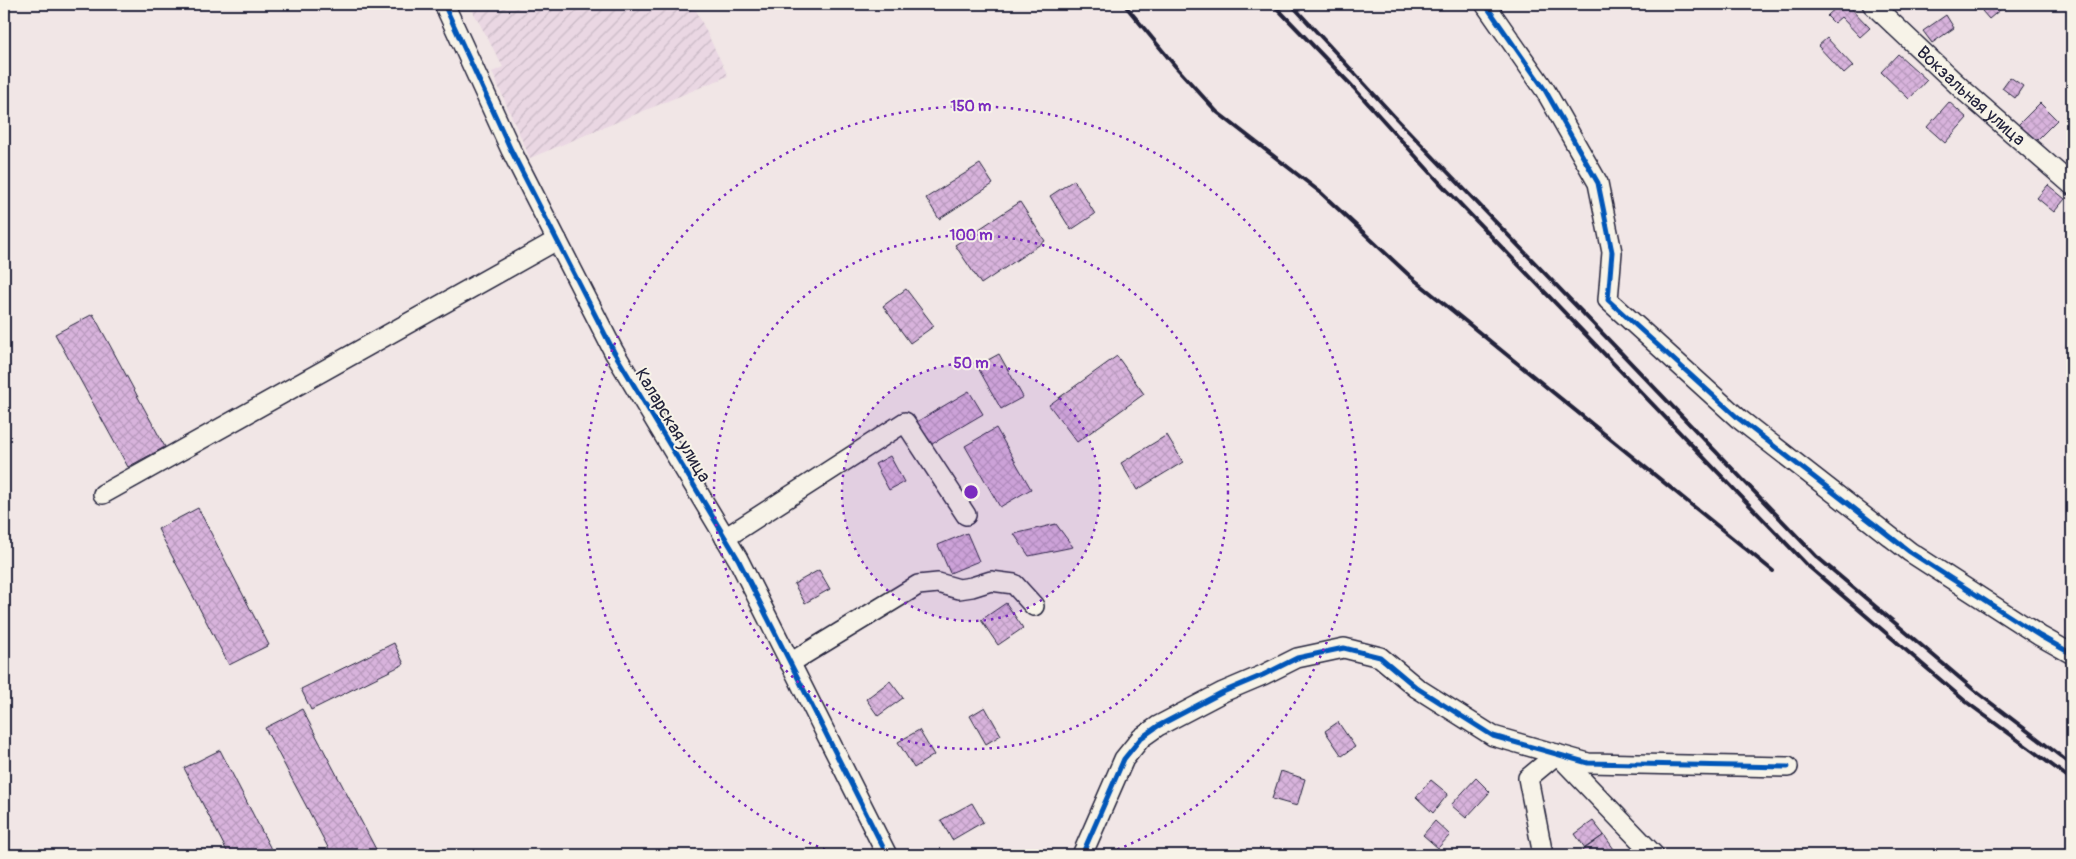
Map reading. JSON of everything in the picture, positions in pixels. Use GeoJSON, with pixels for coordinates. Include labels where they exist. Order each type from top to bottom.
{"type":"FeatureCollection","features":[{"type":"Feature","properties":{"kind":"street","name":"Каларская улица"},"geometry":{"type":"LineString","coordinates":[[444,4],[511,150],[614,352],[725,538],[888,855]]}},
{"type":"Feature","properties":{"kind":"street"},"geometry":{"type":"LineString","coordinates":[[1485,4],[1545,90],[1598,183],[1612,252],[1608,300],[1738,418],[1910,552],[2040,636],[2072,654]]}},
{"type":"Feature","properties":{"kind":"street","name":"Вокзальная улица"},"geometry":{"type":"LineString","coordinates":[[1872,4],[1962,89],[2072,185]]}},
{"type":"Feature","properties":{"kind":"street"},"geometry":{"type":"LineString","coordinates":[[103,494],[557,240]]}},
{"type":"Feature","properties":{"kind":"street"},"geometry":{"type":"LineString","coordinates":[[725,538],[905,422],[966,514]]}},
{"type":"Feature","properties":{"kind":"street"},"geometry":{"type":"LineString","coordinates":[[790,663],[918,585],[938,583],[959,589],[991,582],[1014,584],[1034,606]]}},
{"type":"Feature","properties":{"kind":"street"},"geometry":{"type":"LineString","coordinates":[[1082,855],[1124,759],[1140,738],[1158,726],[1223,692],[1297,658],[1344,648],[1380,657],[1417,688],[1493,736],[1588,763],[1788,767]]}},
{"type":"Feature","properties":{"kind":"street"},"geometry":{"type":"LineString","coordinates":[[1543,855],[1528,778],[1557,754]]}},
{"type":"Feature","properties":{"kind":"street"},"geometry":{"type":"LineString","coordinates":[[1557,754],[1654,855]]}},
{"type":"Feature","properties":{"kind":"shaded area"},"geometry":{"type":"Polygon","coordinates":[[[469,4],[693,4],[728,76],[530,158],[492,72],[503,67],[469,4]]]}},
{"type":"Feature","properties":{"kind":"building"},"geometry":{"type":"Polygon","coordinates":[[[1840,4],[1847,4],[1870,28],[1860,37],[1841,17],[1834,23],[1827,16],[1840,4]]]}},
{"type":"Feature","properties":{"kind":"building"},"geometry":{"type":"Polygon","coordinates":[[[1991,4],[1996,4],[2001,9],[1989,19],[1982,11],[1991,4]]]}},
{"type":"Feature","properties":{"kind":"building"},"geometry":{"type":"Polygon","coordinates":[[[1946,15],[1954,28],[1932,43],[1923,31],[1946,15]]]}},
{"type":"Feature","properties":{"kind":"building"},"geometry":{"type":"Polygon","coordinates":[[[1827,38],[1853,66],[1844,74],[1818,46],[1827,38]]]}},
{"type":"Feature","properties":{"kind":"building"},"geometry":{"type":"Polygon","coordinates":[[[1898,54],[1927,80],[1909,99],[1881,72],[1898,54]]]}},
{"type":"Feature","properties":{"kind":"building"},"geometry":{"type":"Polygon","coordinates":[[[2010,77],[2023,86],[2015,98],[2002,88],[2010,77]]]}},
{"type":"Feature","properties":{"kind":"building"},"geometry":{"type":"Polygon","coordinates":[[[1949,102],[1967,118],[1945,143],[1927,127],[1949,102]]]}},
{"type":"Feature","properties":{"kind":"building"},"geometry":{"type":"Polygon","coordinates":[[[2040,103],[2057,120],[2034,143],[2017,126],[2040,103]]]}},
{"type":"Feature","properties":{"kind":"building"},"geometry":{"type":"Polygon","coordinates":[[[980,164],[993,184],[939,219],[926,198],[980,164]]]}},
{"type":"Feature","properties":{"kind":"building"},"geometry":{"type":"Polygon","coordinates":[[[1074,180],[1095,214],[1071,230],[1050,196],[1074,180]]]}},
{"type":"Feature","properties":{"kind":"building"},"geometry":{"type":"Polygon","coordinates":[[[2048,185],[2065,199],[2054,212],[2037,198],[2048,185]]]}},
{"type":"Feature","properties":{"kind":"building"},"geometry":{"type":"Polygon","coordinates":[[[1020,202],[1045,241],[981,284],[955,245],[1020,202]]]}},
{"type":"Feature","properties":{"kind":"building"},"geometry":{"type":"Polygon","coordinates":[[[906,289],[934,326],[910,343],[883,306],[906,289]]]}},
{"type":"Feature","properties":{"kind":"building"},"geometry":{"type":"Polygon","coordinates":[[[93,314],[165,447],[128,467],[55,334],[93,314]]]}},
{"type":"Feature","properties":{"kind":"building"},"geometry":{"type":"Polygon","coordinates":[[[999,354],[1023,397],[1001,409],[977,366],[999,354]]]}},
{"type":"Feature","properties":{"kind":"building"},"geometry":{"type":"Polygon","coordinates":[[[1117,356],[1144,394],[1077,442],[1049,405],[1117,356]]]}},
{"type":"Feature","properties":{"kind":"building"},"geometry":{"type":"Polygon","coordinates":[[[969,391],[983,414],[927,447],[913,424],[969,391]]]}},
{"type":"Feature","properties":{"kind":"building"},"geometry":{"type":"Polygon","coordinates":[[[996,428],[1031,489],[1000,507],[965,446],[996,428]]]}},
{"type":"Feature","properties":{"kind":"building"},"geometry":{"type":"Polygon","coordinates":[[[1167,435],[1183,462],[1137,490],[1121,463],[1167,435]]]}},
{"type":"Feature","properties":{"kind":"building"},"geometry":{"type":"Polygon","coordinates":[[[890,456],[904,482],[889,490],[875,464],[890,456]]]}},
{"type":"Feature","properties":{"kind":"building"},"geometry":{"type":"Polygon","coordinates":[[[198,508],[269,645],[229,665],[158,529],[198,508]]]}},
{"type":"Feature","properties":{"kind":"building"},"geometry":{"type":"Polygon","coordinates":[[[1056,524],[1073,547],[1029,556],[1014,534],[1056,524]]]}},
{"type":"Feature","properties":{"kind":"building"},"geometry":{"type":"Polygon","coordinates":[[[967,533],[979,561],[950,573],[938,545],[967,533]]]}},
{"type":"Feature","properties":{"kind":"building"},"geometry":{"type":"Polygon","coordinates":[[[819,570],[830,589],[805,603],[794,584],[819,570]]]}},
{"type":"Feature","properties":{"kind":"building"},"geometry":{"type":"Polygon","coordinates":[[[1006,603],[1023,628],[998,645],[981,620],[1006,603]]]}},
{"type":"Feature","properties":{"kind":"building"},"geometry":{"type":"Polygon","coordinates":[[[394,643],[404,664],[311,710],[301,689],[394,643]]]}},
{"type":"Feature","properties":{"kind":"building"},"geometry":{"type":"Polygon","coordinates":[[[890,681],[903,698],[878,716],[866,699],[890,681]]]}},
{"type":"Feature","properties":{"kind":"building"},"geometry":{"type":"Polygon","coordinates":[[[985,707],[1001,735],[986,744],[970,716],[985,707]]]}},
{"type":"Feature","properties":{"kind":"building"},"geometry":{"type":"Polygon","coordinates":[[[302,709],[379,855],[332,855],[265,728],[302,709]]]}},
{"type":"Feature","properties":{"kind":"building"},"geometry":{"type":"Polygon","coordinates":[[[1338,722],[1355,747],[1342,756],[1325,731],[1338,722]]]}},
{"type":"Feature","properties":{"kind":"building"},"geometry":{"type":"Polygon","coordinates":[[[919,730],[934,755],[914,768],[898,742],[919,730]]]}},
{"type":"Feature","properties":{"kind":"building"},"geometry":{"type":"Polygon","coordinates":[[[220,750],[274,855],[229,855],[184,768],[220,750]]]}},
{"type":"Feature","properties":{"kind":"building"},"geometry":{"type":"Polygon","coordinates":[[[1281,771],[1305,779],[1297,806],[1272,799],[1281,771]]]}},
{"type":"Feature","properties":{"kind":"building"},"geometry":{"type":"Polygon","coordinates":[[[1476,778],[1490,792],[1466,818],[1451,805],[1476,778]]]}},
{"type":"Feature","properties":{"kind":"building"},"geometry":{"type":"Polygon","coordinates":[[[1431,780],[1448,794],[1433,813],[1416,797],[1431,780]]]}},
{"type":"Feature","properties":{"kind":"building"},"geometry":{"type":"Polygon","coordinates":[[[972,803],[983,822],[952,840],[941,820],[972,803]]]}},
{"type":"Feature","properties":{"kind":"building"},"geometry":{"type":"Polygon","coordinates":[[[1435,821],[1450,835],[1438,848],[1423,835],[1435,821]]]}},
{"type":"Feature","properties":{"kind":"building"},"geometry":{"type":"Polygon","coordinates":[[[1593,821],[1604,835],[1585,848],[1575,834],[1593,821]]]}},
{"type":"Feature","properties":{"kind":"building"},"geometry":{"type":"Polygon","coordinates":[[[1604,835],[1616,852],[1612,855],[1580,855],[1579,853],[1604,835]]]}},
{"type":"Feature","properties":{"kind":"building"},"geometry":{"type":"Polygon","coordinates":[[[1503,850],[1506,855],[1493,855],[1503,850]]]}},
{"type":"Feature","properties":{"kind":"railway"},"geometry":{"type":"LineString","coordinates":[[1124,4],[1176,67],[1217,112],[1320,192],[1411,277],[1773,571]]}},
{"type":"Feature","properties":{"kind":"railway"},"geometry":{"type":"LineString","coordinates":[[1273,4],[1353,87],[1439,182],[1807,565],[1965,701],[2072,780]]}},
{"type":"Feature","properties":{"kind":"railway"},"geometry":{"type":"LineString","coordinates":[[1291,4],[1393,115],[1816,556],[1974,690],[2072,765]]}},
{"type":"Feature","properties":{"kind":"cycle path"},"geometry":{"type":"LineString","coordinates":[[444,4],[511,150],[614,352],[738,559],[887,855]]}},
{"type":"Feature","properties":{"kind":"cycle path"},"geometry":{"type":"LineString","coordinates":[[1485,4],[1545,90],[1598,183],[1612,252],[1608,300],[1738,418],[1910,552],[2040,636],[2072,654]]}},
{"type":"Feature","properties":{"kind":"cycle path"},"geometry":{"type":"LineString","coordinates":[[1082,855],[1124,759],[1141,738],[1158,726],[1223,692],[1297,658],[1344,648],[1380,657],[1417,688],[1493,736],[1588,763],[1788,767]]}}]}
